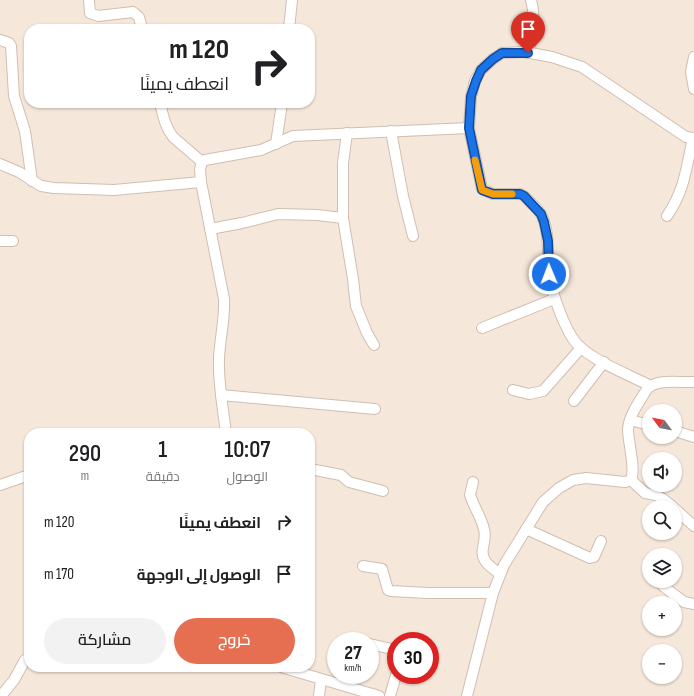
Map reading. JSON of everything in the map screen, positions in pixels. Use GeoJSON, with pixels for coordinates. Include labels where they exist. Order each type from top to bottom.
{"type":"FeatureCollection","features":[{"type":"Feature","properties":{"kind":"street"},"geometry":{"type":"LineString","coordinates":[[89,0],[90,13],[93,15],[98,16],[133,12],[139,17],[141,24]]}},
{"type":"Feature","properties":{"kind":"street"},"geometry":{"type":"LineString","coordinates":[[290,24],[292,0]]}},
{"type":"Feature","properties":{"kind":"street"},"geometry":{"type":"LineString","coordinates":[[528,53],[534,26],[534,15],[531,0]]}},
{"type":"Feature","properties":{"kind":"street"},"geometry":{"type":"LineString","coordinates":[[0,40],[9,43],[11,46],[14,96],[25,131],[32,181]]}},
{"type":"Feature","properties":{"kind":"street"},"geometry":{"type":"LineString","coordinates":[[651,386],[604,362],[581,348],[572,338],[554,299],[549,274],[548,241],[541,214],[524,196],[520,194],[493,194],[482,190],[469,128],[471,96],[481,70],[502,53],[528,53],[571,62],[582,67],[686,138],[693,138],[684,182],[674,205],[666,216]]}},
{"type":"Feature","properties":{"kind":"street"},"geometry":{"type":"LineString","coordinates":[[694,57],[691,72],[694,89]]}},
{"type":"Feature","properties":{"kind":"street"},"geometry":{"type":"LineString","coordinates":[[161,108],[169,133],[202,162]]}},
{"type":"Feature","properties":{"kind":"street"},"geometry":{"type":"LineString","coordinates":[[276,144],[281,108]]}},
{"type":"Feature","properties":{"kind":"street"},"geometry":{"type":"LineString","coordinates":[[202,162],[261,150],[293,136],[469,128]]}},
{"type":"Feature","properties":{"kind":"street"},"geometry":{"type":"LineString","coordinates":[[391,131],[403,196],[413,236]]}},
{"type":"Feature","properties":{"kind":"street"},"geometry":{"type":"LineString","coordinates":[[346,133],[343,163],[343,218],[356,306],[367,333],[374,345]]}},
{"type":"Feature","properties":{"kind":"street"},"geometry":{"type":"LineString","coordinates":[[202,162],[200,169],[201,182],[224,299],[225,313],[219,359],[221,395],[225,428]]}},
{"type":"Feature","properties":{"kind":"street"},"geometry":{"type":"LineString","coordinates":[[0,164],[19,172],[41,186],[54,188],[114,190],[201,182]]}},
{"type":"Feature","properties":{"kind":"street"},"geometry":{"type":"LineString","coordinates":[[210,229],[278,214],[316,215],[343,218]]}},
{"type":"Feature","properties":{"kind":"street"},"geometry":{"type":"LineString","coordinates":[[0,241],[13,241]]}},
{"type":"Feature","properties":{"kind":"street"},"geometry":{"type":"LineString","coordinates":[[482,328],[554,299]]}},
{"type":"Feature","properties":{"kind":"street"},"geometry":{"type":"LineString","coordinates":[[513,390],[529,394],[543,391],[581,348]]}},
{"type":"Feature","properties":{"kind":"street"},"geometry":{"type":"LineString","coordinates":[[574,401],[604,362]]}},
{"type":"Feature","properties":{"kind":"street"},"geometry":{"type":"LineString","coordinates":[[665,500],[656,495],[645,494],[631,480],[632,472],[628,429],[630,420],[647,389],[651,386],[661,383],[694,382]]}},
{"type":"Feature","properties":{"kind":"street"},"geometry":{"type":"LineString","coordinates":[[221,395],[375,409]]}},
{"type":"Feature","properties":{"kind":"street"},"geometry":{"type":"LineString","coordinates":[[630,420],[642,423]]}},
{"type":"Feature","properties":{"kind":"street"},"geometry":{"type":"LineString","coordinates":[[682,433],[694,437]]}},
{"type":"Feature","properties":{"kind":"street"},"geometry":{"type":"LineString","coordinates":[[315,470],[341,475],[349,482],[383,491]]}},
{"type":"Feature","properties":{"kind":"street"},"geometry":{"type":"LineString","coordinates":[[0,485],[24,477]]}},
{"type":"Feature","properties":{"kind":"street"},"geometry":{"type":"LineString","coordinates":[[467,696],[493,593],[500,574],[543,502],[559,488],[573,480],[586,478],[625,482],[631,480]]}},
{"type":"Feature","properties":{"kind":"street"},"geometry":{"type":"LineString","coordinates":[[473,482],[470,495],[481,518],[485,532],[482,548],[483,558],[500,574]]}},
{"type":"Feature","properties":{"kind":"street"},"geometry":{"type":"LineString","coordinates":[[682,515],[694,526]]}},
{"type":"Feature","properties":{"kind":"street"},"geometry":{"type":"LineString","coordinates":[[526,530],[590,558],[594,557],[601,541]]}},
{"type":"Feature","properties":{"kind":"street"},"geometry":{"type":"LineString","coordinates":[[363,566],[382,569],[386,587],[391,591],[428,593],[493,593]]}},
{"type":"Feature","properties":{"kind":"street"},"geometry":{"type":"LineString","coordinates":[[666,588],[680,599],[694,604]]}},
{"type":"Feature","properties":{"kind":"street"},"geometry":{"type":"LineString","coordinates":[[1,696],[14,680],[24,662]]}},
{"type":"Feature","properties":{"kind":"street"},"geometry":{"type":"LineString","coordinates":[[296,672],[379,696]]}},
{"type":"Feature","properties":{"kind":"street"},"geometry":{"type":"LineString","coordinates":[[319,696],[321,680]]}},
{"type":"Feature","properties":{"kind":"street"},"geometry":{"type":"LineString","coordinates":[[390,696],[393,684]]}},
{"type":"Feature","properties":{"kind":"shaded area"},"geometry":{"type":"Polygon","coordinates":[[[0,0],[694,0],[694,696],[0,696],[0,0]]]}},
{"type":"Feature","properties":{"kind":"slow traffic"},"geometry":{"type":"LineString","coordinates":[[475,160],[482,190],[493,194],[512,194]]}},
{"type":"Feature","properties":{"kind":"route"},"geometry":{"type":"LineString","coordinates":[[528,53],[502,53],[481,70],[471,96],[469,128],[482,190],[501,195],[520,194],[524,196],[541,214],[548,241],[549,274]]}}]}
